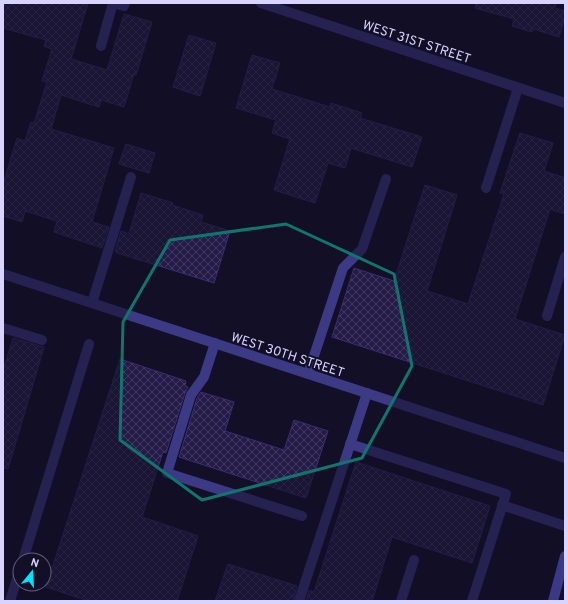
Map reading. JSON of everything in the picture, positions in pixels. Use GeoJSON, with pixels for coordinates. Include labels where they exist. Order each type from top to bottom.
{"type":"FeatureCollection","features":[{"type":"Feature","properties":{"kind":"main road"},"geometry":{"type":"LineString","coordinates":[[553,601],[565,556]]}},
{"type":"Feature","properties":{"kind":"street"},"geometry":{"type":"LineString","coordinates":[[101,46],[112,3],[124,6],[125,3]]}},
{"type":"Feature","properties":{"kind":"street","name":"WEST 31ST STREET"},"geometry":{"type":"LineString","coordinates":[[261,3],[565,103]]}},
{"type":"Feature","properties":{"kind":"street"},"geometry":{"type":"LineString","coordinates":[[486,188],[518,88]]}},
{"type":"Feature","properties":{"kind":"street"},"geometry":{"type":"LineString","coordinates":[[92,303],[131,177]]}},
{"type":"Feature","properties":{"kind":"street"},"geometry":{"type":"LineString","coordinates":[[308,374],[343,268],[362,249],[386,179]]}},
{"type":"Feature","properties":{"kind":"street"},"geometry":{"type":"LineString","coordinates":[[547,316],[562,280],[565,257]]}},
{"type":"Feature","properties":{"kind":"street","name":"WEST 30TH STREET"},"geometry":{"type":"LineString","coordinates":[[3,274],[565,458]]}},
{"type":"Feature","properties":{"kind":"street"},"geometry":{"type":"LineString","coordinates":[[3,328],[42,340]]}},
{"type":"Feature","properties":{"kind":"street"},"geometry":{"type":"LineString","coordinates":[[215,343],[204,377],[191,395],[167,473],[302,516]]}},
{"type":"Feature","properties":{"kind":"street"},"geometry":{"type":"LineString","coordinates":[[25,552],[89,344]]}},
{"type":"Feature","properties":{"kind":"street"},"geometry":{"type":"LineString","coordinates":[[299,601],[367,393]]}},
{"type":"Feature","properties":{"kind":"street"},"geometry":{"type":"LineString","coordinates":[[350,444],[506,494],[472,601]]}},
{"type":"Feature","properties":{"kind":"street"},"geometry":{"type":"LineString","coordinates":[[502,505],[565,526]]}},
{"type":"Feature","properties":{"kind":"street"},"geometry":{"type":"LineString","coordinates":[[401,601],[414,560]]}},
{"type":"Feature","properties":{"kind":"highlighted area"},"geometry":{"type":"Polygon","coordinates":[[[286,224],[394,274],[412,366],[362,458],[202,500],[120,440],[123,322],[170,240],[286,224]]]}},
{"type":"Feature","properties":{"kind":"building"},"geometry":{"type":"Polygon","coordinates":[[[3,3],[88,3],[71,59],[107,70],[124,14],[152,22],[136,75],[134,74],[124,107],[101,100],[99,107],[61,95],[51,129],[114,148],[92,222],[109,227],[102,248],[54,232],[57,221],[25,211],[22,222],[3,216],[3,184],[17,138],[25,141],[31,122],[34,123],[47,82],[42,81],[52,49],[44,46],[46,40],[3,28],[3,3]]]}},
{"type":"Feature","properties":{"kind":"building"},"geometry":{"type":"Polygon","coordinates":[[[476,3],[556,3],[555,8],[565,11],[565,17],[559,37],[533,29],[532,32],[512,26],[514,19],[475,8],[476,3]]]}},
{"type":"Feature","properties":{"kind":"building"},"geometry":{"type":"Polygon","coordinates":[[[189,35],[216,43],[200,96],[173,87],[189,35]]]}},
{"type":"Feature","properties":{"kind":"building"},"geometry":{"type":"Polygon","coordinates":[[[252,55],[280,63],[272,89],[330,107],[331,103],[362,113],[360,118],[422,137],[412,167],[351,148],[345,168],[328,163],[315,203],[274,190],[290,139],[272,133],[276,120],[236,108],[252,55]]]}},
{"type":"Feature","properties":{"kind":"building"},"geometry":{"type":"Polygon","coordinates":[[[520,133],[553,143],[544,171],[565,178],[565,214],[550,209],[515,319],[565,335],[543,405],[332,337],[354,268],[394,281],[425,185],[457,195],[427,291],[468,304],[504,194],[500,193],[520,133]]]}},
{"type":"Feature","properties":{"kind":"building"},"geometry":{"type":"Polygon","coordinates":[[[126,144],[155,153],[149,173],[119,164],[126,144]]]}},
{"type":"Feature","properties":{"kind":"building"},"geometry":{"type":"Polygon","coordinates":[[[141,193],[173,203],[172,205],[203,215],[201,222],[230,231],[214,283],[117,253],[115,251],[121,231],[129,234],[141,193]]]}},
{"type":"Feature","properties":{"kind":"building"},"geometry":{"type":"Polygon","coordinates":[[[13,338],[44,347],[8,469],[3,468],[3,371],[13,338]]]}},
{"type":"Feature","properties":{"kind":"building"},"geometry":{"type":"Polygon","coordinates":[[[120,359],[186,381],[185,386],[188,387],[166,453],[163,452],[142,517],[198,536],[177,601],[88,601],[52,589],[52,569],[120,359]]]}},
{"type":"Feature","properties":{"kind":"building"},"geometry":{"type":"Polygon","coordinates":[[[201,392],[234,402],[225,431],[284,450],[294,420],[328,431],[306,498],[179,457],[197,398],[201,392]]]}},
{"type":"Feature","properties":{"kind":"building"},"geometry":{"type":"Polygon","coordinates":[[[356,462],[490,506],[472,563],[392,537],[372,601],[306,601],[309,590],[314,592],[356,462]]]}},
{"type":"Feature","properties":{"kind":"building"},"geometry":{"type":"Polygon","coordinates":[[[228,564],[297,586],[293,601],[215,601],[228,564]]]}}]}
